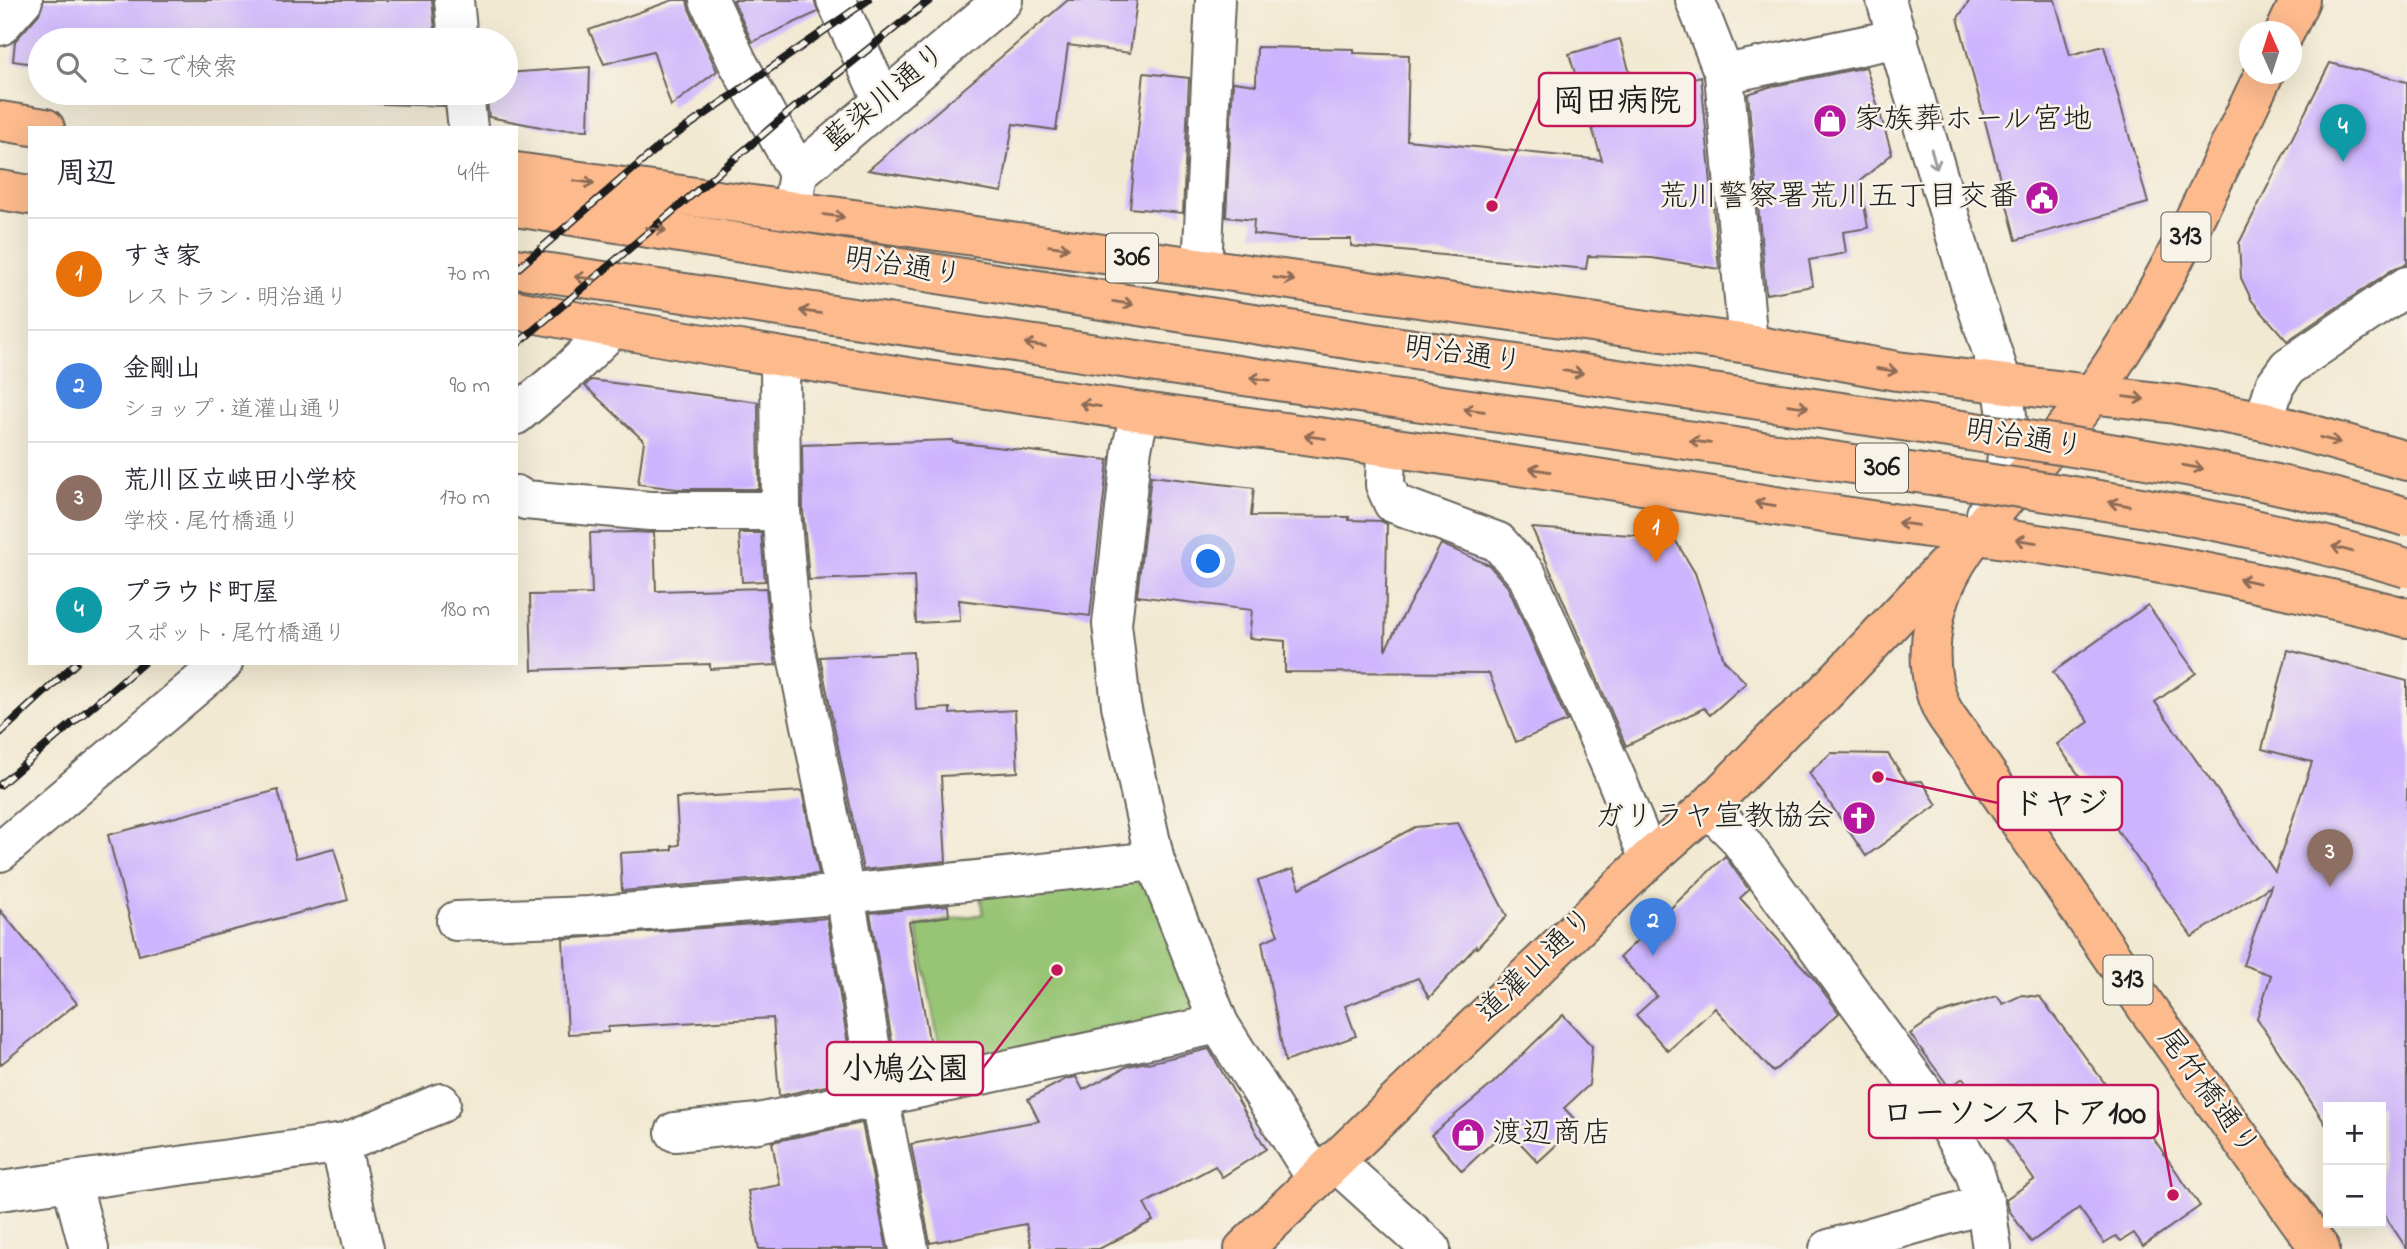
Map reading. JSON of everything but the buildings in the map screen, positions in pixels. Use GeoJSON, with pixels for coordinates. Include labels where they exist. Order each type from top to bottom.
{"type":"FeatureCollection","features":[{"type":"Feature","properties":{"kind":"main road"},"geometry":{"type":"LineString","coordinates":[[2290,21],[2300,0]]}},
{"type":"Feature","properties":{"kind":"main road","name":"尾竹橋通り"},"geometry":{"type":"LineString","coordinates":[[2259,84],[2161,285],[2093,393],[1976,533],[1955,563],[1941,594],[1931,631],[1932,670],[1942,708],[2147,1008],[2319,1249]]}},
{"type":"Feature","properties":{"kind":"main road"},"geometry":{"type":"LineString","coordinates":[[0,121],[32,126]]}},
{"type":"Feature","properties":{"kind":"main road","name":"306"},"geometry":{"type":"LineString","coordinates":[[518,172],[1748,344],[1897,371],[2175,404],[2264,421],[2407,461]]}},
{"type":"Feature","properties":{"kind":"main road"},"geometry":{"type":"LineString","coordinates":[[0,190],[28,195]]}},
{"type":"Feature","properties":{"kind":"main road","name":"明治通り"},"geometry":{"type":"LineString","coordinates":[[518,207],[1360,341],[2066,445],[2220,472],[2351,501],[2407,517]]}},
{"type":"Feature","properties":{"kind":"main road","name":"明治通り"},"geometry":{"type":"LineString","coordinates":[[518,268],[2051,492],[2340,548],[2407,568]]}},
{"type":"Feature","properties":{"kind":"main road","name":"306"},"geometry":{"type":"LineString","coordinates":[[518,310],[780,357],[2170,564],[2364,606],[2407,618]]}},
{"type":"Feature","properties":{"kind":"main road","name":"道灌山通り"},"geometry":{"type":"LineString","coordinates":[[1244,1249],[1649,859],[1708,807],[1786,727],[1818,700],[1976,533]]}},
{"type":"Feature","properties":{"kind":"street"},"geometry":{"type":"LineString","coordinates":[[0,26],[23,0]]}},
{"type":"Feature","properties":{"kind":"street"},"geometry":{"type":"LineString","coordinates":[[454,0],[457,28]]}},
{"type":"Feature","properties":{"kind":"street"},"geometry":{"type":"LineString","coordinates":[[709,0],[737,61],[798,173]]}},
{"type":"Feature","properties":{"kind":"street"},"geometry":{"type":"LineString","coordinates":[[836,0],[883,101]]}},
{"type":"Feature","properties":{"kind":"street","name":"藍染川通り"},"geometry":{"type":"LineString","coordinates":[[792,210],[798,173],[1003,0]]}},
{"type":"Feature","properties":{"kind":"street"},"geometry":{"type":"LineString","coordinates":[[1202,268],[1215,0]]}},
{"type":"Feature","properties":{"kind":"street"},"geometry":{"type":"LineString","coordinates":[[1695,0],[1724,74],[1748,344]]}},
{"type":"Feature","properties":{"kind":"street"},"geometry":{"type":"LineString","coordinates":[[1886,0],[1971,288],[2002,382],[2009,429],[2004,477],[1976,533]]}},
{"type":"Feature","properties":{"kind":"street"},"geometry":{"type":"LineString","coordinates":[[1724,74],[1899,38]]}},
{"type":"Feature","properties":{"kind":"street"},"geometry":{"type":"LineString","coordinates":[[465,105],[468,126]]}},
{"type":"Feature","properties":{"kind":"street"},"geometry":{"type":"LineString","coordinates":[[2264,421],[2274,386],[2288,367],[2407,286]]}},
{"type":"Feature","properties":{"kind":"street"},"geometry":{"type":"LineString","coordinates":[[518,413],[570,370],[612,329]]}},
{"type":"Feature","properties":{"kind":"street"},"geometry":{"type":"LineString","coordinates":[[780,357],[781,511],[791,626],[845,894],[879,1097],[909,1249]]}},
{"type":"Feature","properties":{"kind":"street"},"geometry":{"type":"LineString","coordinates":[[1140,412],[1132,448],[1112,624],[1121,705],[1155,861],[1219,1024],[1325,1169],[1431,1249]]}},
{"type":"Feature","properties":{"kind":"street"},"geometry":{"type":"LineString","coordinates":[[1386,446],[1385,485],[1393,503],[1498,542],[1527,575],[1649,859]]}},
{"type":"Feature","properties":{"kind":"street"},"geometry":{"type":"LineString","coordinates":[[518,496],[525,500],[650,511],[781,511]]}},
{"type":"Feature","properties":{"kind":"street"},"geometry":{"type":"LineString","coordinates":[[0,852],[221,665]]}},
{"type":"Feature","properties":{"kind":"street"},"geometry":{"type":"LineString","coordinates":[[1708,807],[1737,836],[1946,1123],[1975,1170],[1985,1205],[1992,1249]]}},
{"type":"Feature","properties":{"kind":"street"},"geometry":{"type":"LineString","coordinates":[[456,921],[589,916],[845,894],[1155,861]]}},
{"type":"Feature","properties":{"kind":"street"},"geometry":{"type":"LineString","coordinates":[[675,1132],[758,1123],[1219,1024]]}},
{"type":"Feature","properties":{"kind":"street"},"geometry":{"type":"LineString","coordinates":[[0,1191],[340,1144],[441,1103]]}},
{"type":"Feature","properties":{"kind":"street"},"geometry":{"type":"LineString","coordinates":[[340,1144],[364,1249]]}},
{"type":"Feature","properties":{"kind":"street"},"geometry":{"type":"LineString","coordinates":[[71,1181],[89,1249]]}},
{"type":"Feature","properties":{"kind":"street"},"geometry":{"type":"LineString","coordinates":[[1829,1249],[1985,1205]]}},
{"type":"Feature","properties":{"kind":"green space"},"geometry":{"type":"Polygon","coordinates":[[[1139,869],[1206,1014],[944,1070],[916,926],[983,914],[979,889],[1139,869]]]}},
{"type":"Feature","properties":{"kind":"railway"},"geometry":{"type":"LineString","coordinates":[[518,268],[661,145],[868,0]]}},
{"type":"Feature","properties":{"kind":"railway"},"geometry":{"type":"LineString","coordinates":[[518,343],[787,114],[930,0]]}},
{"type":"Feature","properties":{"kind":"railway"},"geometry":{"type":"LineString","coordinates":[[0,733],[74,665]]}},
{"type":"Feature","properties":{"kind":"railway"},"geometry":{"type":"LineString","coordinates":[[0,785],[141,665]]}},
{"type":"Feature","properties":{"kind":"place","name":"家族葬ホール宮地"},"geometry":{"type":"Point","coordinates":[1830,121]}},
{"type":"Feature","properties":{"kind":"place","name":"プラウド町屋"},"geometry":{"type":"Point","coordinates":[2343,162]}},
{"type":"Feature","properties":{"kind":"place","name":"荒川警察署荒川五丁目交番"},"geometry":{"type":"Point","coordinates":[2042,198]}},
{"type":"Feature","properties":{"kind":"place","name":"岡田病院"},"geometry":{"type":"Point","coordinates":[1492,206]}},
{"type":"Feature","properties":{"kind":"place","name":"すき家"},"geometry":{"type":"Point","coordinates":[1656,563]}},
{"type":"Feature","properties":{"kind":"place","name":"ドヤジ"},"geometry":{"type":"Point","coordinates":[1878,777]}},
{"type":"Feature","properties":{"kind":"place","name":"ガリラヤ宣教協会"},"geometry":{"type":"Point","coordinates":[1859,818]}},
{"type":"Feature","properties":{"kind":"place","name":"荒川区立峡田小学校"},"geometry":{"type":"Point","coordinates":[2330,887]}},
{"type":"Feature","properties":{"kind":"place","name":"金剛山"},"geometry":{"type":"Point","coordinates":[1653,956]}},
{"type":"Feature","properties":{"kind":"place","name":"小鳩公園"},"geometry":{"type":"Point","coordinates":[1057,970]}},
{"type":"Feature","properties":{"kind":"place","name":"渡辺商店"},"geometry":{"type":"Point","coordinates":[1468,1135]}},
{"type":"Feature","properties":{"kind":"place","name":"ローソンストア100"},"geometry":{"type":"Point","coordinates":[2173,1195]}}]}
